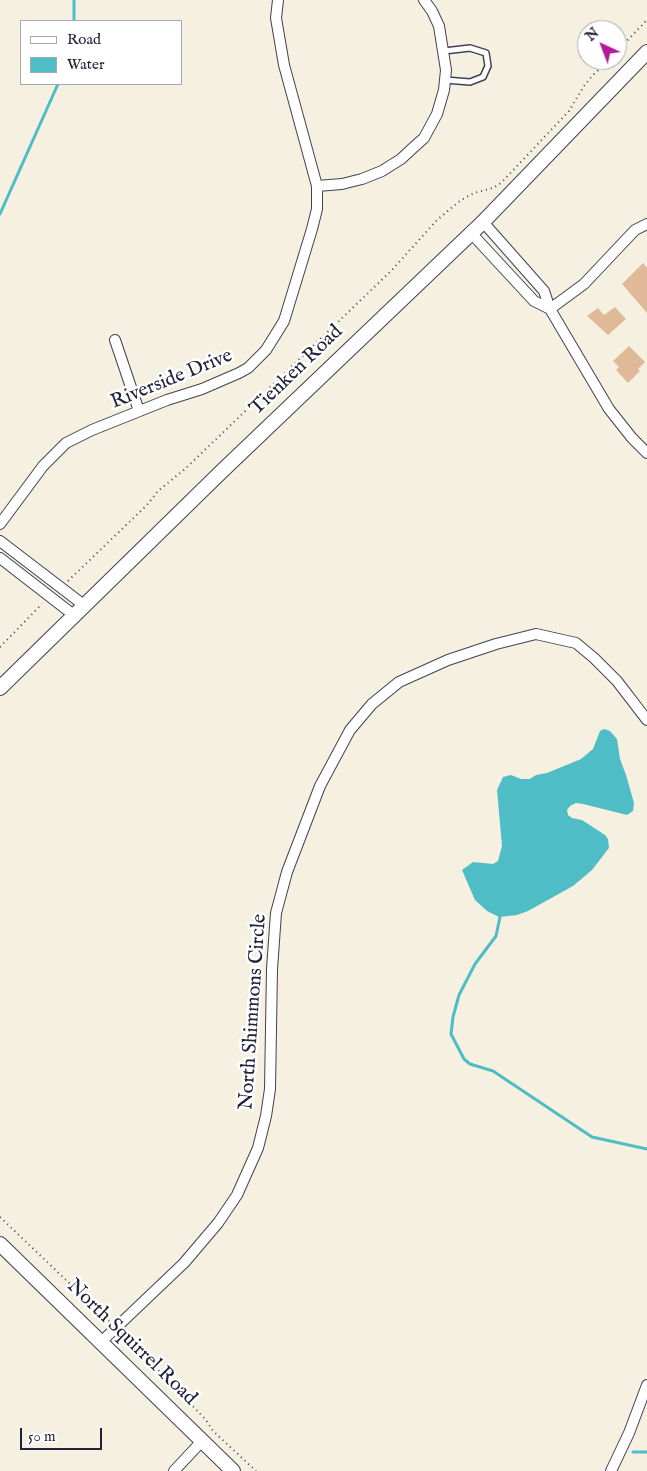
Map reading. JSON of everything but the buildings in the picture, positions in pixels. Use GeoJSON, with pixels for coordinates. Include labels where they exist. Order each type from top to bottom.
{"type":"FeatureCollection","features":[{"type":"Feature","properties":{"kind":"street","name":"Riverside Drive"},"geometry":{"type":"LineString","coordinates":[[0,524],[43,466],[66,443],[92,430],[202,389],[248,368],[266,350],[284,321],[312,229],[316,209],[317,186],[284,64],[276,18],[278,0]]}},
{"type":"Feature","properties":{"kind":"street"},"geometry":{"type":"LineString","coordinates":[[317,186],[342,184],[362,179],[401,159],[424,138],[437,114],[446,70],[439,26],[424,0]]}},
{"type":"Feature","properties":{"kind":"street","name":"Tienken Road"},"geometry":{"type":"LineString","coordinates":[[0,688],[221,472],[471,234],[647,52]]}},
{"type":"Feature","properties":{"kind":"street"},"geometry":{"type":"LineString","coordinates":[[483,222],[544,292],[550,309],[609,409],[632,438],[647,453]]}},
{"type":"Feature","properties":{"kind":"street"},"geometry":{"type":"LineString","coordinates":[[550,309],[584,284],[635,230],[647,224]]}},
{"type":"Feature","properties":{"kind":"street"},"geometry":{"type":"LineString","coordinates":[[471,234],[534,301],[550,309]]}},
{"type":"Feature","properties":{"kind":"street"},"geometry":{"type":"LineString","coordinates":[[115,340],[139,411]]}},
{"type":"Feature","properties":{"kind":"street"},"geometry":{"type":"LineString","coordinates":[[0,541],[85,606]]}},
{"type":"Feature","properties":{"kind":"street"},"geometry":{"type":"LineString","coordinates":[[0,558],[75,616]]}},
{"type":"Feature","properties":{"kind":"street","name":"North Shimmons Circle"},"geometry":{"type":"LineString","coordinates":[[101,1342],[184,1263],[218,1223],[237,1195],[258,1148],[270,1089],[272,969],[276,913],[287,872],[320,786],[350,730],[372,704],[399,682],[448,660],[496,644],[536,634],[576,643],[617,681],[647,720]]}},
{"type":"Feature","properties":{"kind":"street","name":"North Squirrel Road"},"geometry":{"type":"LineString","coordinates":[[0,1244],[233,1471]]}},
{"type":"Feature","properties":{"kind":"street"},"geometry":{"type":"LineString","coordinates":[[611,1471],[630,1433],[647,1384]]}},
{"type":"Feature","properties":{"kind":"street"},"geometry":{"type":"LineString","coordinates":[[174,1471],[202,1441]]}},
{"type":"Feature","properties":{"kind":"lane"},"geometry":{"type":"LineString","coordinates":[[444,51],[470,48],[486,53],[488,66],[483,77],[470,82],[445,80]]}},
{"type":"Feature","properties":{"kind":"path"},"geometry":{"type":"LineString","coordinates":[[627,41],[647,20]]}},
{"type":"Feature","properties":{"kind":"path"},"geometry":{"type":"LineString","coordinates":[[61,587],[147,505],[158,491],[185,469],[391,271],[437,220],[461,200],[502,183],[569,111],[584,86],[598,70]]}},
{"type":"Feature","properties":{"kind":"path"},"geometry":{"type":"LineString","coordinates":[[0,647],[50,597]]}},
{"type":"Feature","properties":{"kind":"path"},"geometry":{"type":"LineString","coordinates":[[0,1217],[111,1323]]}},
{"type":"Feature","properties":{"kind":"path"},"geometry":{"type":"LineString","coordinates":[[122,1334],[206,1420],[213,1430],[256,1471]]}},
{"type":"Feature","properties":{"kind":"water"},"geometry":{"type":"Polygon","coordinates":[[[604,729],[610,731],[617,739],[620,759],[634,803],[633,811],[627,815],[583,804],[576,803],[570,806],[567,810],[568,815],[582,820],[608,839],[609,848],[592,870],[573,886],[528,911],[517,915],[499,917],[487,911],[475,900],[462,870],[473,862],[493,864],[498,861],[502,846],[497,790],[503,777],[511,775],[521,779],[530,779],[536,775],[547,773],[581,759],[593,749],[600,731],[604,729]]]}},
{"type":"Feature","properties":{"kind":"waterway"},"geometry":{"type":"LineString","coordinates":[[74,0],[74,20]]}},
{"type":"Feature","properties":{"kind":"waterway"},"geometry":{"type":"LineString","coordinates":[[0,214],[58,85]]}},
{"type":"Feature","properties":{"kind":"waterway"},"geometry":{"type":"LineString","coordinates":[[500,917],[496,936],[475,964],[459,995],[453,1017],[451,1034],[464,1059],[470,1064],[493,1071],[592,1137],[647,1149]]}},
{"type":"Feature","properties":{"kind":"waterway"},"geometry":{"type":"LineString","coordinates":[[633,1452],[647,1452]]}}]}
